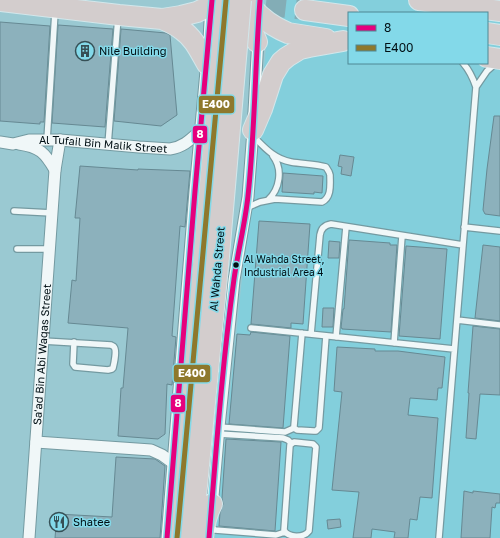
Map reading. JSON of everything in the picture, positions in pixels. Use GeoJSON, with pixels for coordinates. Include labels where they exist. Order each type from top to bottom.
{"type":"FeatureCollection","features":[{"type":"Feature","properties":{"kind":"highway"},"geometry":{"type":"LineString","coordinates":[[419,0],[500,10]]}},
{"type":"Feature","properties":{"kind":"highway"},"geometry":{"type":"LineString","coordinates":[[1,2],[162,19],[181,16],[226,2],[265,14],[288,33],[346,42]]}},
{"type":"Feature","properties":{"kind":"highway"},"geometry":{"type":"LineString","coordinates":[[226,2],[248,21],[257,42]]}},
{"type":"Feature","properties":{"kind":"highway"},"geometry":{"type":"LineString","coordinates":[[207,64],[216,35],[229,9],[226,2]]}},
{"type":"Feature","properties":{"kind":"highway","name":"Al Wahda Street"},"geometry":{"type":"LineString","coordinates":[[192,538],[226,2]]}},
{"type":"Feature","properties":{"kind":"highway"},"geometry":{"type":"LineString","coordinates":[[306,10],[348,16]]}},
{"type":"Feature","properties":{"kind":"highway"},"geometry":{"type":"LineString","coordinates":[[162,19],[186,33],[196,43],[207,64]]}},
{"type":"Feature","properties":{"kind":"highway"},"geometry":{"type":"LineString","coordinates":[[488,33],[500,35]]}},
{"type":"Feature","properties":{"kind":"highway"},"geometry":{"type":"LineString","coordinates":[[253,133],[272,75],[281,62],[300,49],[309,46],[346,42]]}},
{"type":"Feature","properties":{"kind":"highway"},"geometry":{"type":"LineString","coordinates":[[488,57],[500,59]]}},
{"type":"Feature","properties":{"kind":"highway","name":"Al Wahda Street"},"geometry":{"type":"LineString","coordinates":[[177,538],[211,255]]}},
{"type":"Feature","properties":{"kind":"highway"},"geometry":{"type":"LineString","coordinates":[[206,532],[204,525],[212,504]]}},
{"type":"Feature","properties":{"kind":"street"},"geometry":{"type":"LineString","coordinates":[[212,504],[234,280],[246,208],[253,133],[257,42],[265,14]]}},
{"type":"Feature","properties":{"kind":"street"},"geometry":{"type":"LineString","coordinates":[[167,538],[207,64]]}},
{"type":"Feature","properties":{"kind":"street","name":"Al Tufail Bin Malik Street"},"geometry":{"type":"LineString","coordinates":[[0,142],[13,144],[29,140],[60,140],[170,149],[185,144],[201,130]]}},
{"type":"Feature","properties":{"kind":"street","name":"Sa'ad Bin Abi Waqas Street"},"geometry":{"type":"LineString","coordinates":[[29,538],[52,213],[60,140]]}},
{"type":"Feature","properties":{"kind":"street"},"geometry":{"type":"LineString","coordinates":[[13,144],[27,145],[41,151],[47,156],[56,170]]}},
{"type":"Feature","properties":{"kind":"street"},"geometry":{"type":"LineString","coordinates":[[36,442],[151,450],[162,455],[173,463]]}},
{"type":"Feature","properties":{"kind":"street"},"geometry":{"type":"LineString","coordinates":[[206,532],[209,538]]}},
{"type":"Feature","properties":{"kind":"lane"},"geometry":{"type":"LineString","coordinates":[[47,140],[55,7]]}},
{"type":"Feature","properties":{"kind":"lane"},"geometry":{"type":"LineString","coordinates":[[108,145],[119,15]]}},
{"type":"Feature","properties":{"kind":"lane"},"geometry":{"type":"LineString","coordinates":[[476,87],[487,71],[500,59]]}},
{"type":"Feature","properties":{"kind":"lane"},"geometry":{"type":"LineString","coordinates":[[439,538],[476,87],[469,71],[464,64]]}},
{"type":"Feature","properties":{"kind":"lane"},"geometry":{"type":"LineString","coordinates":[[253,133],[273,155],[279,171],[278,187],[268,200]]}},
{"type":"Feature","properties":{"kind":"lane"},"geometry":{"type":"LineString","coordinates":[[246,208],[268,200],[283,199],[322,202],[326,200],[329,195],[330,175],[326,167],[291,162],[273,155]]}},
{"type":"Feature","properties":{"kind":"lane"},"geometry":{"type":"LineString","coordinates":[[14,211],[52,213]]}},
{"type":"Feature","properties":{"kind":"lane"},"geometry":{"type":"LineString","coordinates":[[311,334],[320,232],[327,225],[331,224],[463,245]]}},
{"type":"Feature","properties":{"kind":"lane"},"geometry":{"type":"LineString","coordinates":[[336,337],[346,227]]}},
{"type":"Feature","properties":{"kind":"lane"},"geometry":{"type":"LineString","coordinates":[[464,227],[500,232]]}},
{"type":"Feature","properties":{"kind":"lane"},"geometry":{"type":"LineString","coordinates":[[394,343],[402,236]]}},
{"type":"Feature","properties":{"kind":"lane"},"geometry":{"type":"LineString","coordinates":[[16,249],[50,250]]}},
{"type":"Feature","properties":{"kind":"lane"},"geometry":{"type":"LineString","coordinates":[[456,320],[500,325]]}},
{"type":"Feature","properties":{"kind":"lane"},"geometry":{"type":"LineString","coordinates":[[251,328],[454,349]]}},
{"type":"Feature","properties":{"kind":"lane"},"geometry":{"type":"LineString","coordinates":[[294,428],[302,333]]}},
{"type":"Feature","properties":{"kind":"lane"},"geometry":{"type":"LineString","coordinates":[[218,431],[285,432],[294,428],[297,430],[316,431],[319,428],[326,336]]}},
{"type":"Feature","properties":{"kind":"lane"},"geometry":{"type":"LineString","coordinates":[[44,340],[74,342],[113,346],[115,347],[116,351],[113,368],[108,370],[75,367],[73,364],[74,342]]}},
{"type":"Feature","properties":{"kind":"lane"},"geometry":{"type":"LineString","coordinates":[[218,431],[283,438],[291,443],[294,442],[314,445],[316,449],[309,531],[306,535],[302,536],[289,535],[285,532],[284,527],[291,443]]}},
{"type":"Feature","properties":{"kind":"lane"},"geometry":{"type":"LineString","coordinates":[[206,532],[215,530],[276,535],[285,532]]}},
{"type":"Feature","properties":{"kind":"shaded area"},"geometry":{"type":"Polygon","coordinates":[[[271,0],[500,0],[500,538],[215,538],[271,0]]]}},
{"type":"Feature","properties":{"kind":"building"},"geometry":{"type":"Polygon","coordinates":[[[0,22],[50,26],[44,122],[40,122],[40,124],[0,121],[0,22]]]}},
{"type":"Feature","properties":{"kind":"building"},"geometry":{"type":"Polygon","coordinates":[[[58,25],[113,29],[105,127],[52,123],[58,25]]]}},
{"type":"Feature","properties":{"kind":"building"},"geometry":{"type":"Polygon","coordinates":[[[121,29],[166,33],[170,35],[177,115],[161,126],[114,121],[121,29]]]}},
{"type":"Feature","properties":{"kind":"building"},"geometry":{"type":"Polygon","coordinates":[[[494,116],[500,116],[500,216],[485,214],[483,210],[494,116]]]}},
{"type":"Feature","properties":{"kind":"building"},"geometry":{"type":"Polygon","coordinates":[[[340,155],[354,157],[351,176],[341,174],[342,167],[338,166],[340,155]]]}},
{"type":"Feature","properties":{"kind":"building"},"geometry":{"type":"Polygon","coordinates":[[[80,166],[138,170],[190,171],[185,227],[180,226],[172,336],[176,337],[172,385],[167,384],[165,434],[158,439],[118,436],[121,388],[123,388],[128,328],[68,323],[72,280],[76,281],[80,218],[75,218],[80,166]]]}},
{"type":"Feature","properties":{"kind":"building"},"geometry":{"type":"Polygon","coordinates":[[[283,173],[323,176],[322,193],[282,192],[283,173]]]}},
{"type":"Feature","properties":{"kind":"building"},"geometry":{"type":"Polygon","coordinates":[[[259,221],[310,224],[303,324],[291,323],[291,328],[251,324],[259,221]]]}},
{"type":"Feature","properties":{"kind":"building"},"geometry":{"type":"Polygon","coordinates":[[[349,240],[390,243],[390,245],[397,245],[391,332],[341,328],[344,309],[349,240]]]}},
{"type":"Feature","properties":{"kind":"building"},"geometry":{"type":"Polygon","coordinates":[[[329,241],[340,242],[339,258],[328,258],[329,241]]]}},
{"type":"Feature","properties":{"kind":"building"},"geometry":{"type":"Polygon","coordinates":[[[483,245],[500,247],[500,321],[475,318],[483,245]]]}},
{"type":"Feature","properties":{"kind":"building"},"geometry":{"type":"Polygon","coordinates":[[[406,246],[447,249],[440,339],[399,336],[406,246]]]}},
{"type":"Feature","properties":{"kind":"building"},"geometry":{"type":"Polygon","coordinates":[[[323,308],[334,308],[333,327],[322,327],[323,308]]]}},
{"type":"Feature","properties":{"kind":"building"},"geometry":{"type":"Polygon","coordinates":[[[473,326],[500,329],[500,395],[480,394],[476,439],[466,438],[473,326]]]}},
{"type":"Feature","properties":{"kind":"building"},"geometry":{"type":"Polygon","coordinates":[[[251,332],[290,336],[283,428],[229,424],[237,334],[250,335],[251,332]]]}},
{"type":"Feature","properties":{"kind":"building"},"geometry":{"type":"Polygon","coordinates":[[[337,347],[375,349],[375,351],[398,351],[445,357],[442,388],[438,388],[437,400],[410,398],[408,415],[438,418],[432,498],[420,497],[417,520],[410,519],[408,538],[394,538],[395,532],[372,529],[371,538],[353,538],[359,492],[332,490],[342,392],[334,391],[337,347]]]}},
{"type":"Feature","properties":{"kind":"building"},"geometry":{"type":"Polygon","coordinates":[[[226,439],[281,442],[275,531],[219,526],[220,513],[223,504],[222,498],[226,439]]]}},
{"type":"Feature","properties":{"kind":"building"},"geometry":{"type":"Polygon","coordinates":[[[116,457],[155,459],[165,466],[160,538],[55,538],[57,514],[112,517],[116,457]]]}},
{"type":"Feature","properties":{"kind":"building"},"geometry":{"type":"Polygon","coordinates":[[[464,491],[473,493],[473,491],[500,494],[500,503],[496,503],[495,508],[492,507],[490,538],[461,538],[464,491]]]}},
{"type":"Feature","properties":{"kind":"building"},"geometry":{"type":"Polygon","coordinates":[[[340,519],[341,527],[328,529],[327,520],[340,519]]]}},
{"type":"Feature","properties":{"kind":"tunnel"},"geometry":{"type":"LineString","coordinates":[[236,2],[305,10]]}},
{"type":"Feature","properties":{"kind":"transit line","name":"8"},"geometry":{"type":"LineString","coordinates":[[167,538],[212,0]]}},
{"type":"Feature","properties":{"kind":"transit line","name":"E400"},"geometry":{"type":"LineString","coordinates":[[177,538],[226,0]]}},
{"type":"Feature","properties":{"kind":"transit line","name":"8"},"geometry":{"type":"LineString","coordinates":[[209,538],[226,344],[234,279],[247,206],[254,123],[260,0]]}},
{"type":"Feature","properties":{"kind":"place","name":"Nile Building"},"geometry":{"type":"Point","coordinates":[85,51]}},
{"type":"Feature","properties":{"kind":"place","name":"Al Wahda Street, Industrial Area 4"},"geometry":{"type":"Point","coordinates":[236,265]}},
{"type":"Feature","properties":{"kind":"place","name":"Shatee"},"geometry":{"type":"Point","coordinates":[59,522]}}]}
